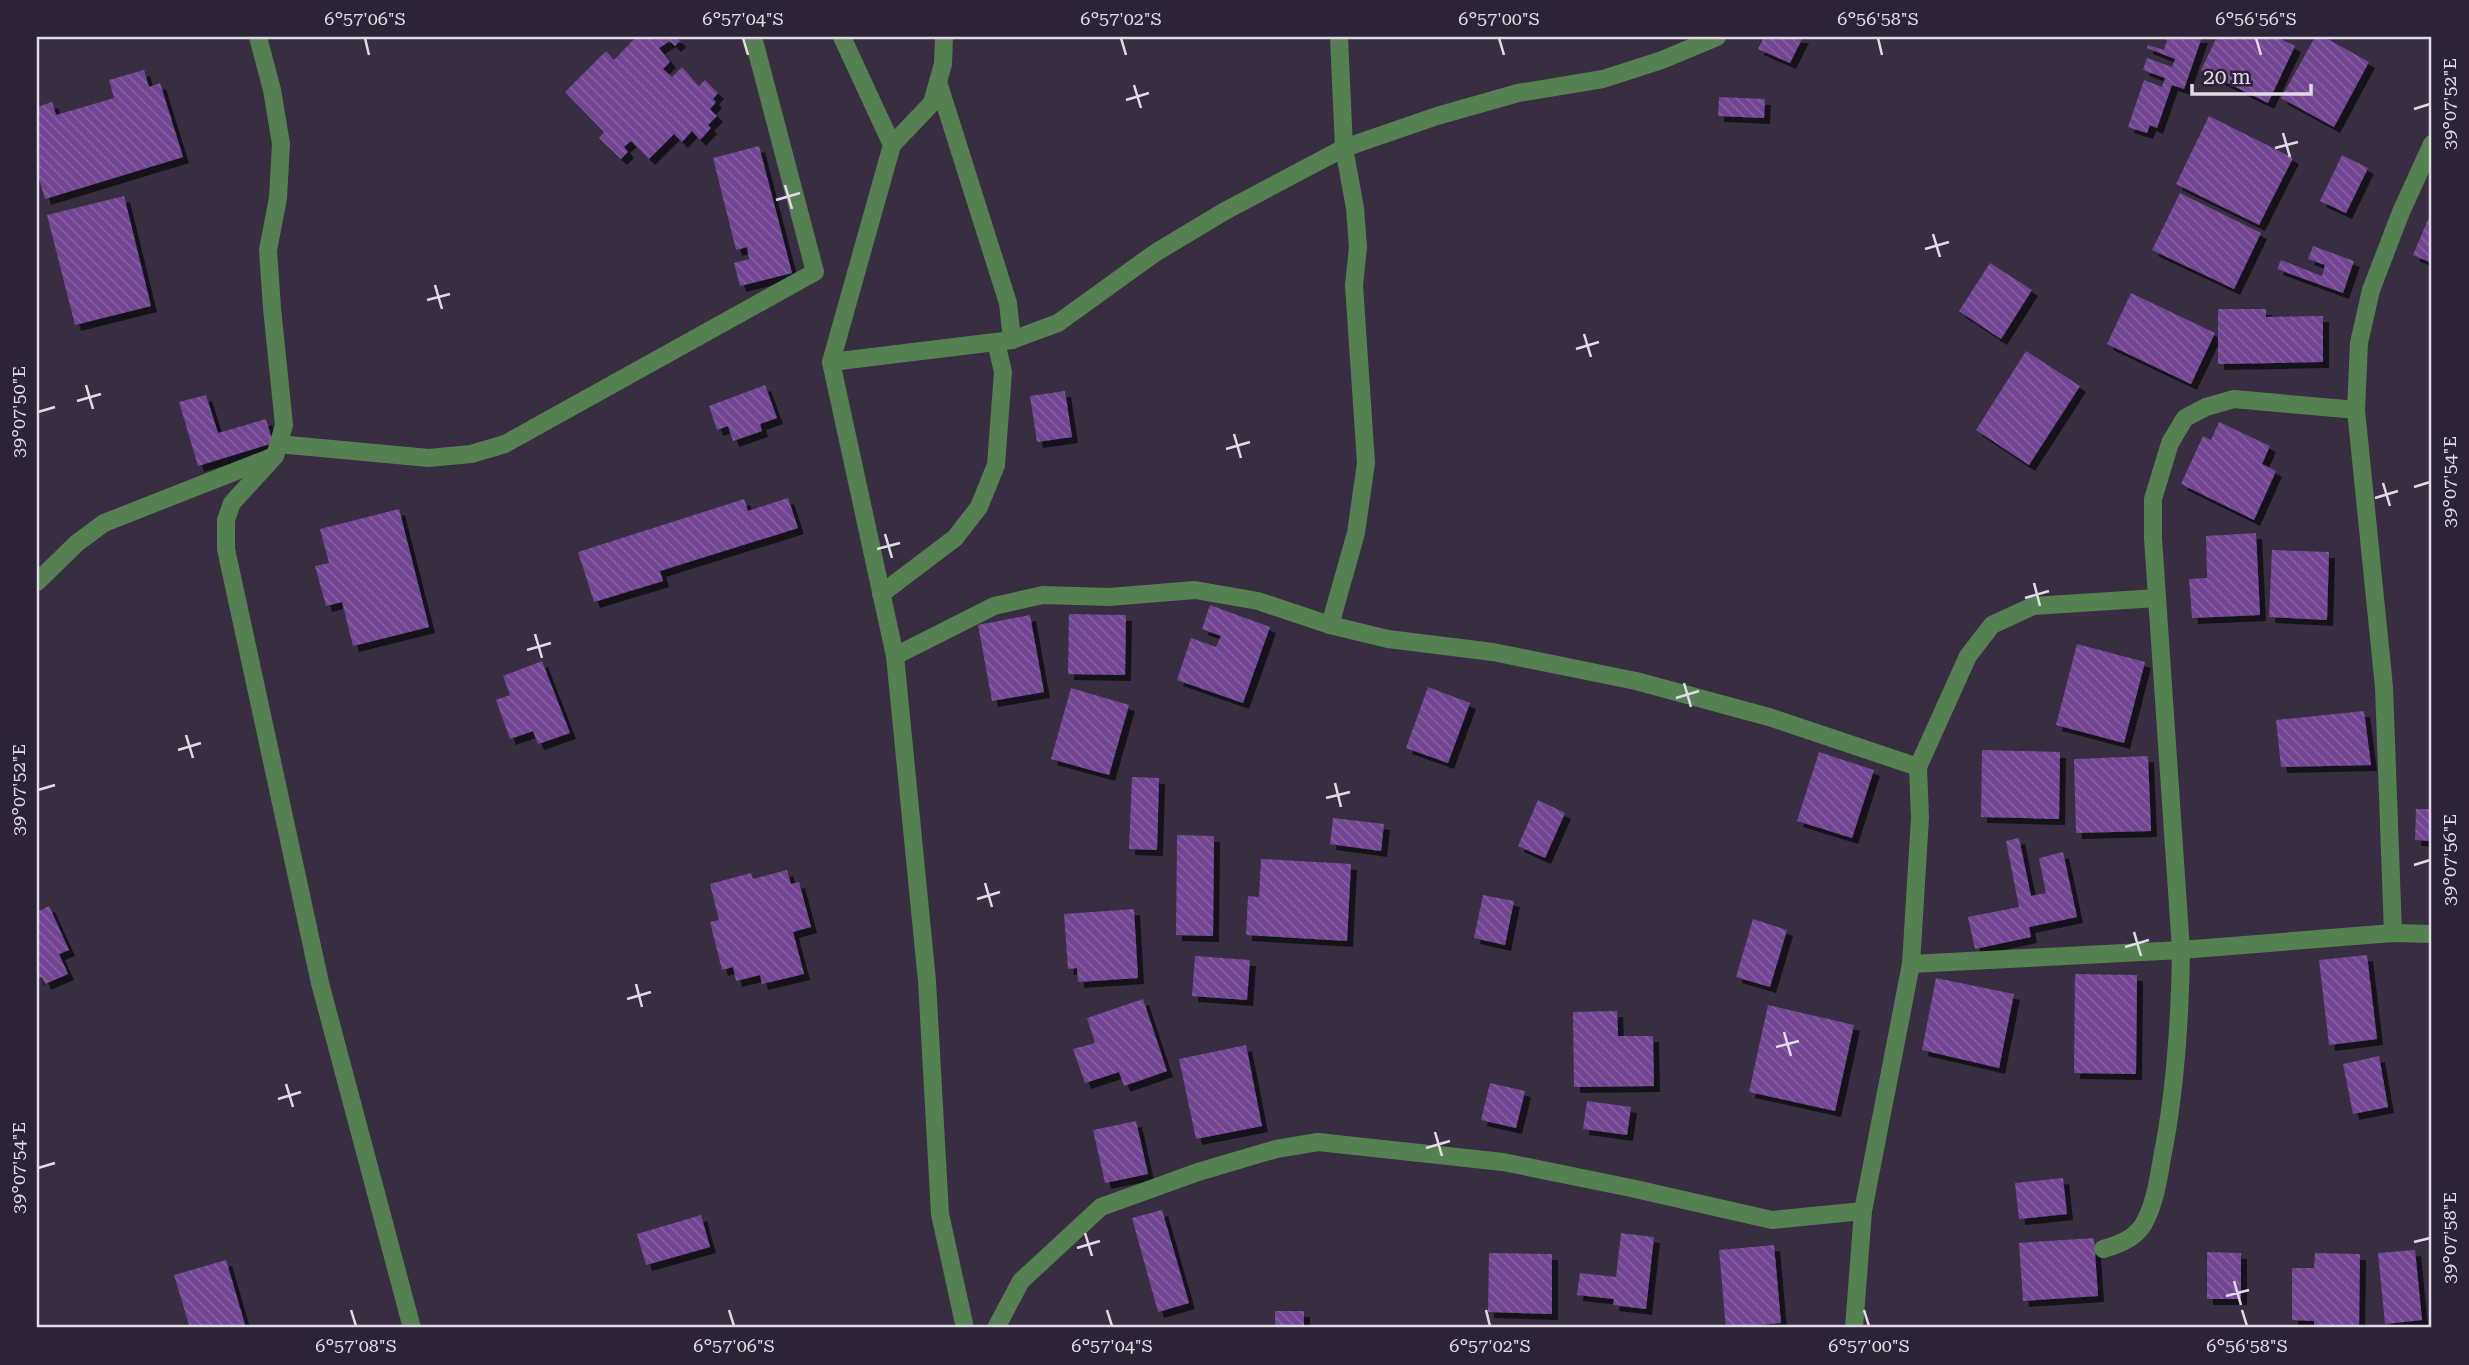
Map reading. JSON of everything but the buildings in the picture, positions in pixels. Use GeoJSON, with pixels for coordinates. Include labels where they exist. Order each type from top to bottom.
{"type":"FeatureCollection","features":[{"type":"Feature","properties":{"kind":"street"},"geometry":{"type":"LineString","coordinates":[[258,37],[272,90],[281,144],[278,198],[268,250],[284,425],[277,450],[232,503],[226,520],[226,549],[320,983],[412,1328]]}},
{"type":"Feature","properties":{"kind":"street"},"geometry":{"type":"LineString","coordinates":[[37,582],[77,543],[104,523],[277,450],[429,458],[471,454],[505,444],[815,272],[752,37]]}},
{"type":"Feature","properties":{"kind":"street"},"geometry":{"type":"LineString","coordinates":[[842,37],[892,145]]}},
{"type":"Feature","properties":{"kind":"street"},"geometry":{"type":"LineString","coordinates":[[944,37],[943,64],[932,103],[892,145],[831,362],[895,656],[927,981],[940,1214],[965,1328]]}},
{"type":"Feature","properties":{"kind":"street"},"geometry":{"type":"LineString","coordinates":[[1330,625],[1356,533],[1366,463],[1354,285],[1358,247],[1355,208],[1344,149],[1339,37]]}},
{"type":"Feature","properties":{"kind":"street"},"geometry":{"type":"LineString","coordinates":[[831,362],[1004,341],[1058,323],[1155,253],[1225,211],[1344,149],[1437,116],[1518,93],[1603,79],[1662,60],[1717,37]]}},
{"type":"Feature","properties":{"kind":"street"},"geometry":{"type":"LineString","coordinates":[[881,594],[956,538],[979,507],[996,465],[1008,303],[938,82]]}},
{"type":"Feature","properties":{"kind":"street"},"geometry":{"type":"LineString","coordinates":[[2393,933],[2384,687],[2356,410],[2359,343],[2371,290],[2401,212],[2432,144]]}},
{"type":"Feature","properties":{"kind":"street"},"geometry":{"type":"LineString","coordinates":[[2103,1249],[2121,1244],[2142,1227],[2153,1203],[2172,1109],[2180,1009],[2181,950],[2157,598],[2153,499],[2169,443],[2185,418],[2206,407],[2234,399],[2356,410]]}},
{"type":"Feature","properties":{"kind":"street"},"geometry":{"type":"LineString","coordinates":[[895,656],[994,606],[1043,595],[1110,597],[1195,590],[1258,601],[1330,625],[1388,639],[1493,652],[1636,681],[1769,717],[1918,767]]}},
{"type":"Feature","properties":{"kind":"street"},"geometry":{"type":"LineString","coordinates":[[1854,1328],[1863,1211],[1911,964],[1920,818],[1918,767],[1968,656],[1992,625],[2033,606],[2157,598]]}},
{"type":"Feature","properties":{"kind":"street"},"geometry":{"type":"LineString","coordinates":[[1911,964],[2181,950],[2393,933],[2432,934]]}},
{"type":"Feature","properties":{"kind":"street"},"geometry":{"type":"LineString","coordinates":[[996,1328],[1021,1281],[1101,1207],[1198,1172],[1276,1149],[1318,1142],[1503,1162],[1772,1220],[1863,1211]]}}]}
